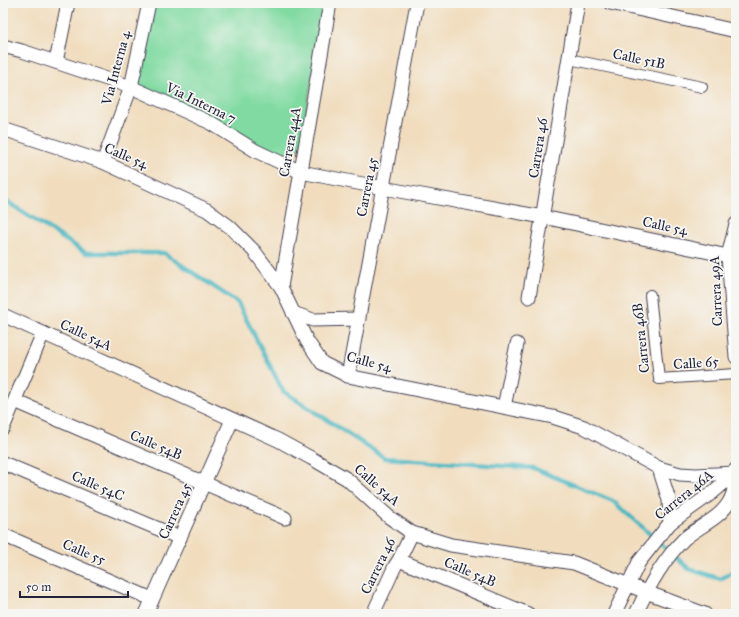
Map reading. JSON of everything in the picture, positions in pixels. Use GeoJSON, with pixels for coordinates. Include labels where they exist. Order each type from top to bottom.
{"type":"FeatureCollection","features":[{"type":"Feature","properties":{"kind":"street"},"geometry":{"type":"LineString","coordinates":[[56,62],[68,3]]}},
{"type":"Feature","properties":{"kind":"street","name":"Via Interna 4"},"geometry":{"type":"LineString","coordinates":[[103,162],[131,87],[149,3]]}},
{"type":"Feature","properties":{"kind":"street","name":"Carrera 44A"},"geometry":{"type":"LineString","coordinates":[[281,287],[330,3]]}},
{"type":"Feature","properties":{"kind":"street","name":"Carrera 45"},"geometry":{"type":"LineString","coordinates":[[348,376],[417,3]]}},
{"type":"Feature","properties":{"kind":"street","name":"Carrera 46"},"geometry":{"type":"LineString","coordinates":[[529,297],[578,3]]}},
{"type":"Feature","properties":{"kind":"street"},"geometry":{"type":"LineString","coordinates":[[610,3],[736,31]]}},
{"type":"Feature","properties":{"kind":"street","name":"Via Interna 7"},"geometry":{"type":"LineString","coordinates":[[3,46],[131,87],[211,124],[256,151],[301,172],[383,188]]}},
{"type":"Feature","properties":{"kind":"street","name":"Calle 51B"},"geometry":{"type":"LineString","coordinates":[[569,59],[702,87]]}},
{"type":"Feature","properties":{"kind":"street","name":"Calle 54"},"geometry":{"type":"LineString","coordinates":[[3,129],[103,162],[207,210],[230,227],[254,250],[281,287],[307,341],[322,363],[348,376],[554,417],[584,427],[659,468],[680,474],[696,475],[736,469]]}},
{"type":"Feature","properties":{"kind":"street","name":"Calle 54"},"geometry":{"type":"LineString","coordinates":[[383,188],[543,217],[728,256]]}},
{"type":"Feature","properties":{"kind":"street","name":"Carrera 49A"},"geometry":{"type":"LineString","coordinates":[[736,224],[728,256],[736,357]]}},
{"type":"Feature","properties":{"kind":"street","name":"Carrera 46B"},"geometry":{"type":"LineString","coordinates":[[650,294],[659,379]]}},
{"type":"Feature","properties":{"kind":"street"},"geometry":{"type":"LineString","coordinates":[[293,313],[313,320],[358,319]]}},
{"type":"Feature","properties":{"kind":"street"},"geometry":{"type":"LineString","coordinates":[[3,315],[44,333],[3,428]]}},
{"type":"Feature","properties":{"kind":"street","name":"Calle 54A"},"geometry":{"type":"LineString","coordinates":[[44,333],[278,440],[347,479],[389,517],[412,533],[451,545],[574,563],[705,614]]}},
{"type":"Feature","properties":{"kind":"street"},"geometry":{"type":"LineString","coordinates":[[504,407],[517,344]]}},
{"type":"Feature","properties":{"kind":"street","name":"Calle 65"},"geometry":{"type":"LineString","coordinates":[[659,379],[736,374]]}},
{"type":"Feature","properties":{"kind":"street","name":"Calle 54B"},"geometry":{"type":"LineString","coordinates":[[15,401],[285,518]]}},
{"type":"Feature","properties":{"kind":"street","name":"Carrera 45"},"geometry":{"type":"LineString","coordinates":[[146,614],[232,420]]}},
{"type":"Feature","properties":{"kind":"street","name":"Calle 54C"},"geometry":{"type":"LineString","coordinates":[[3,463],[180,538]]}},
{"type":"Feature","properties":{"kind":"street"},"geometry":{"type":"LineString","coordinates":[[659,468],[669,500],[670,524]]}},
{"type":"Feature","properties":{"kind":"street","name":"Carrera 46A"},"geometry":{"type":"LineString","coordinates":[[614,614],[627,584],[639,562],[670,524],[712,493],[736,469]]}},
{"type":"Feature","properties":{"kind":"street","name":"Carrera 46A"},"geometry":{"type":"LineString","coordinates":[[636,614],[655,576],[675,550],[685,539],[717,516],[726,506],[732,493],[736,469]]}},
{"type":"Feature","properties":{"kind":"street","name":"Carrera 46"},"geometry":{"type":"LineString","coordinates":[[373,614],[412,533]]}},
{"type":"Feature","properties":{"kind":"street","name":"Calle 55"},"geometry":{"type":"LineString","coordinates":[[3,535],[152,599]]}},
{"type":"Feature","properties":{"kind":"street","name":"Calle 54B"},"geometry":{"type":"LineString","coordinates":[[399,560],[528,614]]}},
{"type":"Feature","properties":{"kind":"green space"},"geometry":{"type":"Polygon","coordinates":[[[153,3],[325,3],[300,148],[288,156],[273,153],[137,86],[153,3]]]}},
{"type":"Feature","properties":{"kind":"waterway"},"geometry":{"type":"LineString","coordinates":[[3,199],[86,253],[164,253],[238,303],[283,391],[385,458],[533,468],[613,501],[689,569],[721,579],[736,569]]}}]}
